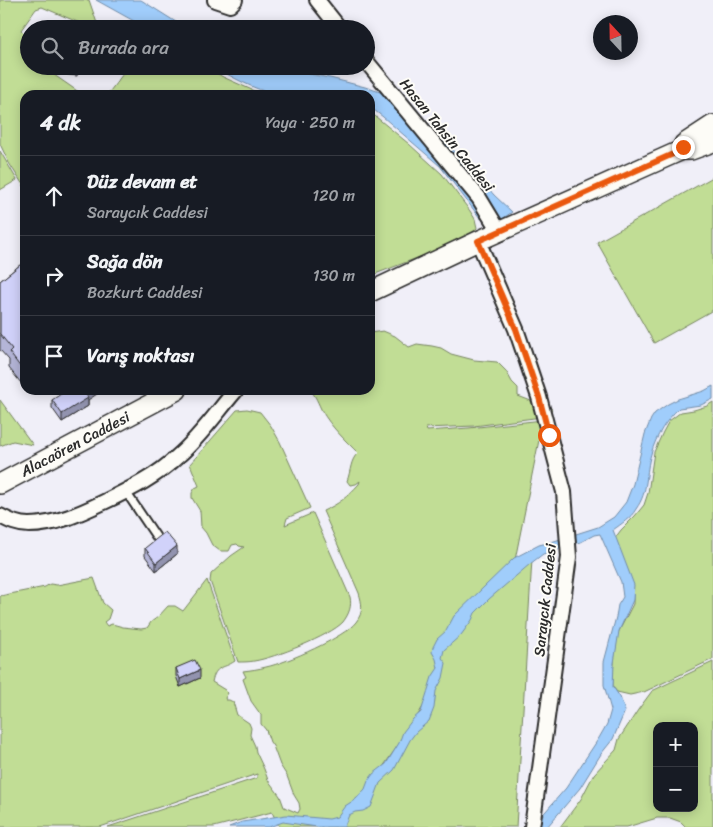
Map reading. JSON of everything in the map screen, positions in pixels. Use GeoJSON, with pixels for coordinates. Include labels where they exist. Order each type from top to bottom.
{"type":"FeatureCollection","features":[{"type":"Feature","properties":{"kind":"street"},"geometry":{"type":"LineString","coordinates":[[215,0],[230,5],[236,0]]}},
{"type":"Feature","properties":{"kind":"street"},"geometry":{"type":"LineString","coordinates":[[317,0],[333,20]]}},
{"type":"Feature","properties":{"kind":"street","name":"Hasan Tahsin Caddesi"},"geometry":{"type":"LineString","coordinates":[[375,72],[479,198],[499,231]]}},
{"type":"Feature","properties":{"kind":"street"},"geometry":{"type":"LineString","coordinates":[[682,150],[684,144],[713,125]]}},
{"type":"Feature","properties":{"kind":"street"},"geometry":{"type":"LineString","coordinates":[[375,290],[499,231],[682,150],[691,150],[713,142]]}},
{"type":"Feature","properties":{"kind":"street","name":"Saraycık Caddesi"},"geometry":{"type":"LineString","coordinates":[[478,241],[516,329],[539,397],[564,492],[569,557],[532,827]]}},
{"type":"Feature","properties":{"kind":"street","name":"Alacaören Caddesi"},"geometry":{"type":"LineString","coordinates":[[0,484],[168,395]]}},
{"type":"Feature","properties":{"kind":"street"},"geometry":{"type":"LineString","coordinates":[[0,516],[15,523],[28,525],[44,524],[80,513],[126,492],[162,470],[180,454],[232,395]]}},
{"type":"Feature","properties":{"kind":"lane"},"geometry":{"type":"LineString","coordinates":[[126,492],[157,538]]}},
{"type":"Feature","properties":{"kind":"green space"},"geometry":{"type":"Polygon","coordinates":[[[0,0],[89,0],[96,20],[73,20],[42,7],[36,9],[28,20],[20,20],[20,75],[54,75],[76,90],[20,90],[20,180],[0,144],[0,0]]]}},
{"type":"Feature","properties":{"kind":"green space"},"geometry":{"type":"Polygon","coordinates":[[[122,75],[220,75],[252,90],[111,90],[122,75]]]}},
{"type":"Feature","properties":{"kind":"green space"},"geometry":{"type":"Polygon","coordinates":[[[375,116],[442,174],[470,211],[475,219],[477,228],[464,240],[375,274],[375,116]]]}},
{"type":"Feature","properties":{"kind":"green space"},"geometry":{"type":"Polygon","coordinates":[[[0,151],[17,180],[0,190],[0,151]]]}},
{"type":"Feature","properties":{"kind":"green space"},"geometry":{"type":"Polygon","coordinates":[[[713,177],[713,310],[654,343],[597,242],[713,177]]]}},
{"type":"Feature","properties":{"kind":"green space"},"geometry":{"type":"Polygon","coordinates":[[[383,331],[395,336],[409,347],[417,344],[432,346],[441,348],[451,354],[474,360],[497,362],[518,388],[518,396],[552,409],[545,417],[474,426],[426,428],[427,431],[543,420],[515,560],[436,649],[439,662],[439,655],[471,610],[532,559],[516,827],[337,827],[364,793],[334,821],[320,820],[318,824],[336,827],[282,827],[278,825],[272,812],[214,827],[108,827],[257,778],[257,774],[100,827],[0,827],[0,596],[45,587],[50,584],[57,585],[94,578],[103,603],[111,610],[108,619],[104,622],[107,626],[112,624],[141,629],[147,628],[168,606],[175,606],[183,611],[207,580],[235,661],[215,672],[212,682],[228,693],[225,698],[226,700],[233,702],[237,715],[249,723],[251,728],[250,735],[268,780],[280,796],[284,807],[298,813],[300,809],[299,803],[280,765],[266,730],[261,724],[261,715],[251,701],[243,679],[246,677],[243,671],[275,665],[314,649],[350,628],[360,615],[359,593],[323,511],[342,500],[359,484],[360,481],[350,485],[347,481],[352,462],[358,453],[338,433],[322,411],[314,395],[375,395],[375,332],[383,331]],[[430,695],[410,728],[369,787],[420,722],[430,695]]]}},
{"type":"Feature","properties":{"kind":"green space"},"geometry":{"type":"Polygon","coordinates":[[[0,400],[33,445],[13,441],[0,446],[0,400]]]}},
{"type":"Feature","properties":{"kind":"green space"},"geometry":{"type":"Polygon","coordinates":[[[713,402],[713,659],[644,692],[630,695],[617,692],[613,687],[613,672],[617,635],[633,604],[633,594],[615,538],[644,505],[648,493],[654,452],[669,421],[681,412],[707,406],[713,402]]]}},
{"type":"Feature","properties":{"kind":"green space"},"geometry":{"type":"Polygon","coordinates":[[[247,409],[260,412],[271,426],[310,508],[287,518],[285,525],[313,513],[350,597],[351,604],[343,622],[326,634],[275,656],[248,662],[238,662],[210,581],[211,574],[244,547],[237,544],[232,545],[229,551],[220,551],[212,545],[201,527],[200,511],[192,498],[192,493],[199,486],[190,464],[237,410],[247,409]]]}},
{"type":"Feature","properties":{"kind":"green space"},"geometry":{"type":"Polygon","coordinates":[[[713,662],[713,827],[686,827],[681,822],[670,818],[657,818],[627,827],[560,827],[581,799],[594,774],[616,750],[619,739],[652,691],[713,662]]]}},
{"type":"Feature","properties":{"kind":"water"},"geometry":{"type":"Polygon","coordinates":[[[96,0],[141,0],[173,20],[132,20],[96,0]]]}},
{"type":"Feature","properties":{"kind":"water"},"geometry":{"type":"Polygon","coordinates":[[[228,75],[314,75],[374,90],[260,90],[228,75]]]}},
{"type":"Feature","properties":{"kind":"water"},"geometry":{"type":"Polygon","coordinates":[[[375,90],[392,96],[415,111],[512,212],[498,222],[480,218],[440,166],[375,111],[375,90]]]}},
{"type":"Feature","properties":{"kind":"water"},"geometry":{"type":"Polygon","coordinates":[[[713,386],[713,399],[701,405],[679,408],[666,423],[653,447],[645,489],[640,502],[626,521],[613,530],[634,585],[633,600],[619,631],[614,663],[613,687],[620,697],[625,711],[613,739],[601,754],[580,788],[547,827],[532,827],[566,788],[599,738],[607,724],[611,710],[604,685],[604,662],[618,605],[623,597],[621,582],[600,534],[543,554],[475,613],[461,635],[444,650],[442,658],[446,663],[443,678],[436,691],[434,708],[429,721],[416,732],[394,770],[380,783],[371,807],[349,815],[344,827],[317,827],[283,822],[269,827],[229,827],[242,822],[286,815],[329,819],[337,817],[345,806],[356,799],[365,789],[373,774],[386,764],[399,743],[403,732],[421,712],[432,677],[438,668],[432,652],[433,647],[437,639],[446,631],[454,616],[514,558],[539,545],[598,527],[614,517],[626,502],[633,484],[645,434],[655,413],[678,399],[704,391],[713,386]]]}},
{"type":"Feature","properties":{"kind":"building"},"geometry":{"type":"Polygon","coordinates":[[[20,265],[20,366],[9,352],[12,349],[0,334],[0,281],[20,265]]]}},
{"type":"Feature","properties":{"kind":"building"},"geometry":{"type":"Polygon","coordinates":[[[60,395],[86,395],[88,398],[62,414],[52,400],[60,395]]]}},
{"type":"Feature","properties":{"kind":"building"},"geometry":{"type":"Polygon","coordinates":[[[165,532],[177,546],[156,563],[145,548],[165,532]]]}},
{"type":"Feature","properties":{"kind":"building"},"geometry":{"type":"Polygon","coordinates":[[[195,660],[200,670],[180,679],[176,668],[195,660]]]}},
{"type":"Feature","properties":{"kind":"route"},"geometry":{"type":"LineString","coordinates":[[549,435],[539,397],[516,329],[478,241],[682,150],[683,147]]}}]}
